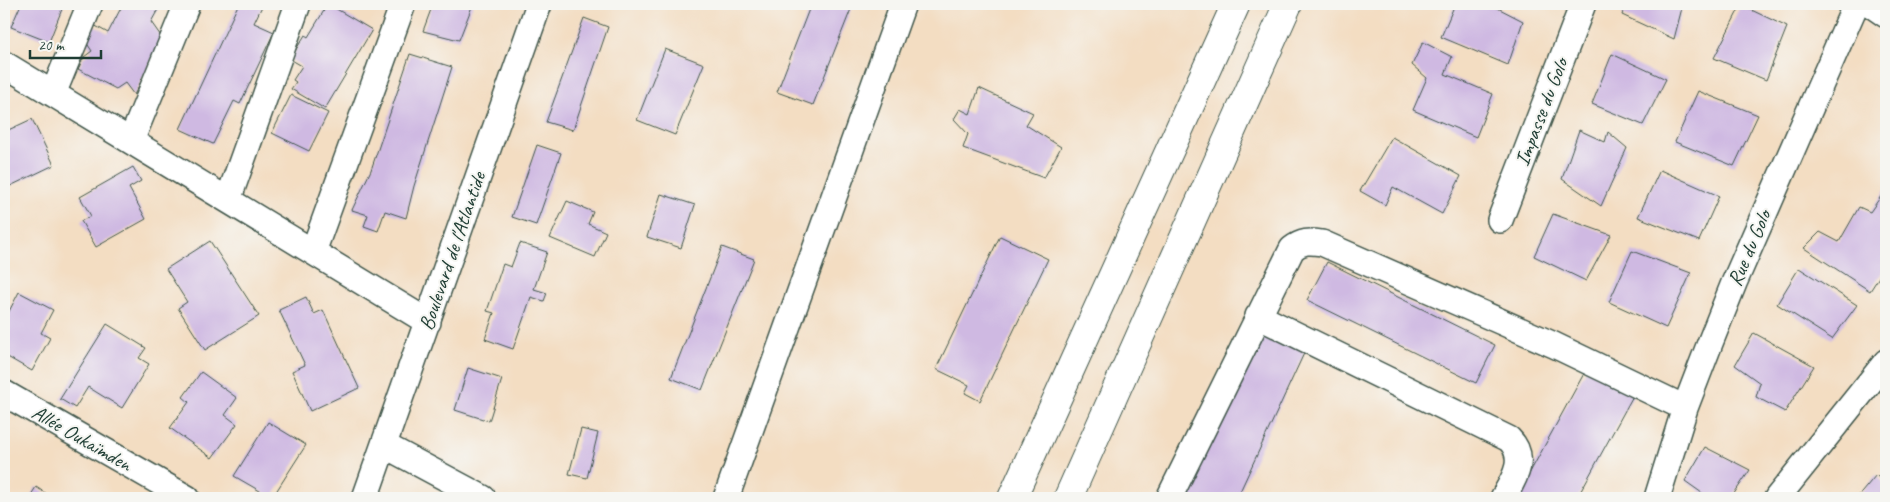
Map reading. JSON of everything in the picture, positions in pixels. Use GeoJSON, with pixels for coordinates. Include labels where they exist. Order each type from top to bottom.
{"type":"FeatureCollection","features":[{"type":"Feature","properties":{"kind":"highway"},"geometry":{"type":"LineString","coordinates":[[1012,498],[1236,4]]}},
{"type":"Feature","properties":{"kind":"highway"},"geometry":{"type":"LineString","coordinates":[[1068,498],[1288,4]]}},
{"type":"Feature","properties":{"kind":"street"},"geometry":{"type":"LineString","coordinates":[[53,94],[90,4]]}},
{"type":"Feature","properties":{"kind":"street"},"geometry":{"type":"LineString","coordinates":[[131,141],[187,4]]}},
{"type":"Feature","properties":{"kind":"street"},"geometry":{"type":"LineString","coordinates":[[228,200],[298,4]]}},
{"type":"Feature","properties":{"kind":"street"},"geometry":{"type":"LineString","coordinates":[[313,252],[403,4]]}},
{"type":"Feature","properties":{"kind":"street","name":"Boulevard de l'Atlantide"},"geometry":{"type":"LineString","coordinates":[[365,498],[539,4]]}},
{"type":"Feature","properties":{"kind":"street"},"geometry":{"type":"LineString","coordinates":[[726,498],[903,4]]}},
{"type":"Feature","properties":{"kind":"street","name":"Impasse du Golo"},"geometry":{"type":"LineString","coordinates":[[1500,220],[1583,4]]}},
{"type":"Feature","properties":{"kind":"street","name":"Rue du Golo"},"geometry":{"type":"LineString","coordinates":[[1657,498],[1686,408],[1734,283],[1856,4]]}},
{"type":"Feature","properties":{"kind":"street"},"geometry":{"type":"LineString","coordinates":[[1870,4],[1886,15]]}},
{"type":"Feature","properties":{"kind":"street"},"geometry":{"type":"LineString","coordinates":[[4,64],[428,322]]}},
{"type":"Feature","properties":{"kind":"street"},"geometry":{"type":"LineString","coordinates":[[1169,498],[1292,249],[1301,243],[1310,241],[1322,243],[1554,345],[1686,408]]}},
{"type":"Feature","properties":{"kind":"street"},"geometry":{"type":"LineString","coordinates":[[1258,316],[1509,440],[1518,452],[1519,463],[1516,474],[1504,498]]}},
{"type":"Feature","properties":{"kind":"street"},"geometry":{"type":"LineString","coordinates":[[1777,498],[1886,362]]}},
{"type":"Feature","properties":{"kind":"street","name":"Allée Oukaïmden"},"geometry":{"type":"LineString","coordinates":[[4,394],[186,498]]}},
{"type":"Feature","properties":{"kind":"street"},"geometry":{"type":"LineString","coordinates":[[384,445],[483,498]]}},
{"type":"Feature","properties":{"kind":"building"},"geometry":{"type":"Polygon","coordinates":[[[21,4],[64,4],[49,42],[11,27],[21,4]]]}},
{"type":"Feature","properties":{"kind":"building"},"geometry":{"type":"Polygon","coordinates":[[[123,4],[161,4],[151,22],[163,39],[134,95],[125,83],[116,89],[78,69],[84,57],[92,51],[84,39],[92,24],[108,33],[123,4]]]}},
{"type":"Feature","properties":{"kind":"building"},"geometry":{"type":"Polygon","coordinates":[[[234,4],[263,4],[254,23],[274,32],[240,104],[234,101],[213,144],[180,129],[238,5],[234,4]]]}},
{"type":"Feature","properties":{"kind":"building"},"geometry":{"type":"Polygon","coordinates":[[[328,4],[372,30],[325,109],[291,89],[296,82],[293,80],[302,66],[290,59],[305,35],[308,37],[328,4]]]}},
{"type":"Feature","properties":{"kind":"building"},"geometry":{"type":"Polygon","coordinates":[[[433,4],[473,4],[459,40],[423,31],[433,4]]]}},
{"type":"Feature","properties":{"kind":"building"},"geometry":{"type":"Polygon","coordinates":[[[811,4],[853,4],[813,105],[777,92],[811,4]]]}},
{"type":"Feature","properties":{"kind":"building"},"geometry":{"type":"Polygon","coordinates":[[[1455,4],[1490,4],[1523,21],[1508,65],[1441,37],[1455,4]]]}},
{"type":"Feature","properties":{"kind":"building"},"geometry":{"type":"Polygon","coordinates":[[[1626,4],[1683,4],[1674,39],[1622,15],[1626,4]]]}},
{"type":"Feature","properties":{"kind":"building"},"geometry":{"type":"Polygon","coordinates":[[[1741,5],[1787,27],[1766,80],[1714,58],[1741,5]]]}},
{"type":"Feature","properties":{"kind":"building"},"geometry":{"type":"Polygon","coordinates":[[[584,18],[608,27],[573,130],[546,122],[584,18]]]}},
{"type":"Feature","properties":{"kind":"building"},"geometry":{"type":"Polygon","coordinates":[[[1423,42],[1452,57],[1445,74],[1493,94],[1476,137],[1413,110],[1427,78],[1412,65],[1423,42]]]}},
{"type":"Feature","properties":{"kind":"building"},"geometry":{"type":"Polygon","coordinates":[[[665,49],[704,64],[675,135],[637,120],[665,49]]]}},
{"type":"Feature","properties":{"kind":"building"},"geometry":{"type":"Polygon","coordinates":[[[410,54],[452,67],[414,186],[406,218],[385,211],[378,231],[364,226],[368,215],[352,210],[371,170],[410,54]]]}},
{"type":"Feature","properties":{"kind":"building"},"geometry":{"type":"Polygon","coordinates":[[[1612,54],[1666,79],[1643,125],[1592,104],[1612,54]]]}},
{"type":"Feature","properties":{"kind":"building"},"geometry":{"type":"Polygon","coordinates":[[[979,88],[1033,113],[1026,125],[1061,147],[1044,178],[963,148],[968,134],[954,119],[960,109],[970,114],[979,88]]]}},
{"type":"Feature","properties":{"kind":"building"},"geometry":{"type":"Polygon","coordinates":[[[1698,91],[1758,115],[1734,166],[1675,142],[1698,91]]]}},
{"type":"Feature","properties":{"kind":"building"},"geometry":{"type":"Polygon","coordinates":[[[291,95],[328,113],[309,151],[272,133],[291,95]]]}},
{"type":"Feature","properties":{"kind":"building"},"geometry":{"type":"Polygon","coordinates":[[[32,119],[54,165],[4,189],[4,132],[32,119]]]}},
{"type":"Feature","properties":{"kind":"building"},"geometry":{"type":"Polygon","coordinates":[[[1579,130],[1605,142],[1608,132],[1627,148],[1601,206],[1562,179],[1579,130]]]}},
{"type":"Feature","properties":{"kind":"building"},"geometry":{"type":"Polygon","coordinates":[[[1392,137],[1461,176],[1442,214],[1393,187],[1385,205],[1360,191],[1392,137]]]}},
{"type":"Feature","properties":{"kind":"building"},"geometry":{"type":"Polygon","coordinates":[[[537,145],[561,153],[536,225],[512,217],[537,145]]]}},
{"type":"Feature","properties":{"kind":"building"},"geometry":{"type":"Polygon","coordinates":[[[133,167],[141,181],[129,188],[146,219],[96,247],[81,221],[91,216],[80,197],[133,167]]]}},
{"type":"Feature","properties":{"kind":"building"},"geometry":{"type":"Polygon","coordinates":[[[1660,170],[1719,196],[1699,241],[1638,217],[1660,170]]]}},
{"type":"Feature","properties":{"kind":"building"},"geometry":{"type":"Polygon","coordinates":[[[1886,189],[1886,266],[1870,291],[1804,248],[1820,232],[1839,242],[1859,207],[1870,212],[1886,189]]]}},
{"type":"Feature","properties":{"kind":"building"},"geometry":{"type":"Polygon","coordinates":[[[661,194],[695,205],[681,248],[647,237],[661,194]]]}},
{"type":"Feature","properties":{"kind":"building"},"geometry":{"type":"Polygon","coordinates":[[[567,201],[593,212],[588,224],[606,232],[595,257],[550,238],[567,201]]]}},
{"type":"Feature","properties":{"kind":"building"},"geometry":{"type":"Polygon","coordinates":[[[1553,214],[1611,235],[1586,281],[1534,256],[1553,214]]]}},
{"type":"Feature","properties":{"kind":"building"},"geometry":{"type":"Polygon","coordinates":[[[1000,236],[1048,259],[980,401],[965,393],[969,385],[936,369],[1000,236]]]}},
{"type":"Feature","properties":{"kind":"building"},"geometry":{"type":"Polygon","coordinates":[[[210,241],[259,316],[205,350],[178,308],[187,302],[166,269],[210,241]]]}},
{"type":"Feature","properties":{"kind":"building"},"geometry":{"type":"Polygon","coordinates":[[[520,243],[547,252],[534,289],[547,293],[544,301],[531,297],[513,349],[485,339],[494,313],[487,311],[503,264],[511,267],[520,243]]]}},
{"type":"Feature","properties":{"kind":"building"},"geometry":{"type":"Polygon","coordinates":[[[722,247],[754,259],[702,390],[671,378],[722,247]]]}},
{"type":"Feature","properties":{"kind":"building"},"geometry":{"type":"Polygon","coordinates":[[[1632,251],[1691,273],[1666,328],[1609,302],[1632,251]]]}},
{"type":"Feature","properties":{"kind":"building"},"geometry":{"type":"Polygon","coordinates":[[[1327,262],[1495,345],[1476,383],[1307,300],[1327,262]]]}},
{"type":"Feature","properties":{"kind":"building"},"geometry":{"type":"Polygon","coordinates":[[[1799,268],[1857,305],[1832,339],[1777,304],[1799,268]]]}},
{"type":"Feature","properties":{"kind":"building"},"geometry":{"type":"Polygon","coordinates":[[[19,292],[53,310],[41,333],[50,338],[32,371],[4,355],[4,321],[19,292]]]}},
{"type":"Feature","properties":{"kind":"building"},"geometry":{"type":"Polygon","coordinates":[[[306,297],[314,314],[323,310],[359,388],[310,411],[292,371],[305,365],[279,310],[306,297]]]}},
{"type":"Feature","properties":{"kind":"building"},"geometry":{"type":"Polygon","coordinates":[[[107,324],[146,348],[139,358],[149,364],[122,408],[88,387],[75,408],[60,399],[107,324]]]}},
{"type":"Feature","properties":{"kind":"building"},"geometry":{"type":"Polygon","coordinates":[[[1262,329],[1306,349],[1237,498],[1183,498],[1262,329]]]}},
{"type":"Feature","properties":{"kind":"building"},"geometry":{"type":"Polygon","coordinates":[[[1754,333],[1814,366],[1785,412],[1756,397],[1760,383],[1735,365],[1754,333]]]}},
{"type":"Feature","properties":{"kind":"building"},"geometry":{"type":"Polygon","coordinates":[[[468,368],[502,379],[489,421],[455,410],[468,368]]]}},
{"type":"Feature","properties":{"kind":"building"},"geometry":{"type":"Polygon","coordinates":[[[1587,368],[1634,394],[1577,498],[1516,498],[1587,368]]]}},
{"type":"Feature","properties":{"kind":"building"},"geometry":{"type":"Polygon","coordinates":[[[201,372],[237,398],[225,415],[237,424],[212,458],[170,428],[189,402],[183,397],[201,372]]]}},
{"type":"Feature","properties":{"kind":"building"},"geometry":{"type":"Polygon","coordinates":[[[268,422],[306,445],[272,498],[234,476],[268,422]]]}},
{"type":"Feature","properties":{"kind":"building"},"geometry":{"type":"Polygon","coordinates":[[[581,429],[598,433],[587,478],[569,474],[581,429]]]}},
{"type":"Feature","properties":{"kind":"building"},"geometry":{"type":"Polygon","coordinates":[[[1705,447],[1750,470],[1731,498],[1709,498],[1685,481],[1705,447]]]}},
{"type":"Feature","properties":{"kind":"building"},"geometry":{"type":"Polygon","coordinates":[[[1876,475],[1886,485],[1886,498],[1857,498],[1876,475]]]}},
{"type":"Feature","properties":{"kind":"building"},"geometry":{"type":"Polygon","coordinates":[[[36,487],[53,498],[29,498],[36,487]]]}}]}
